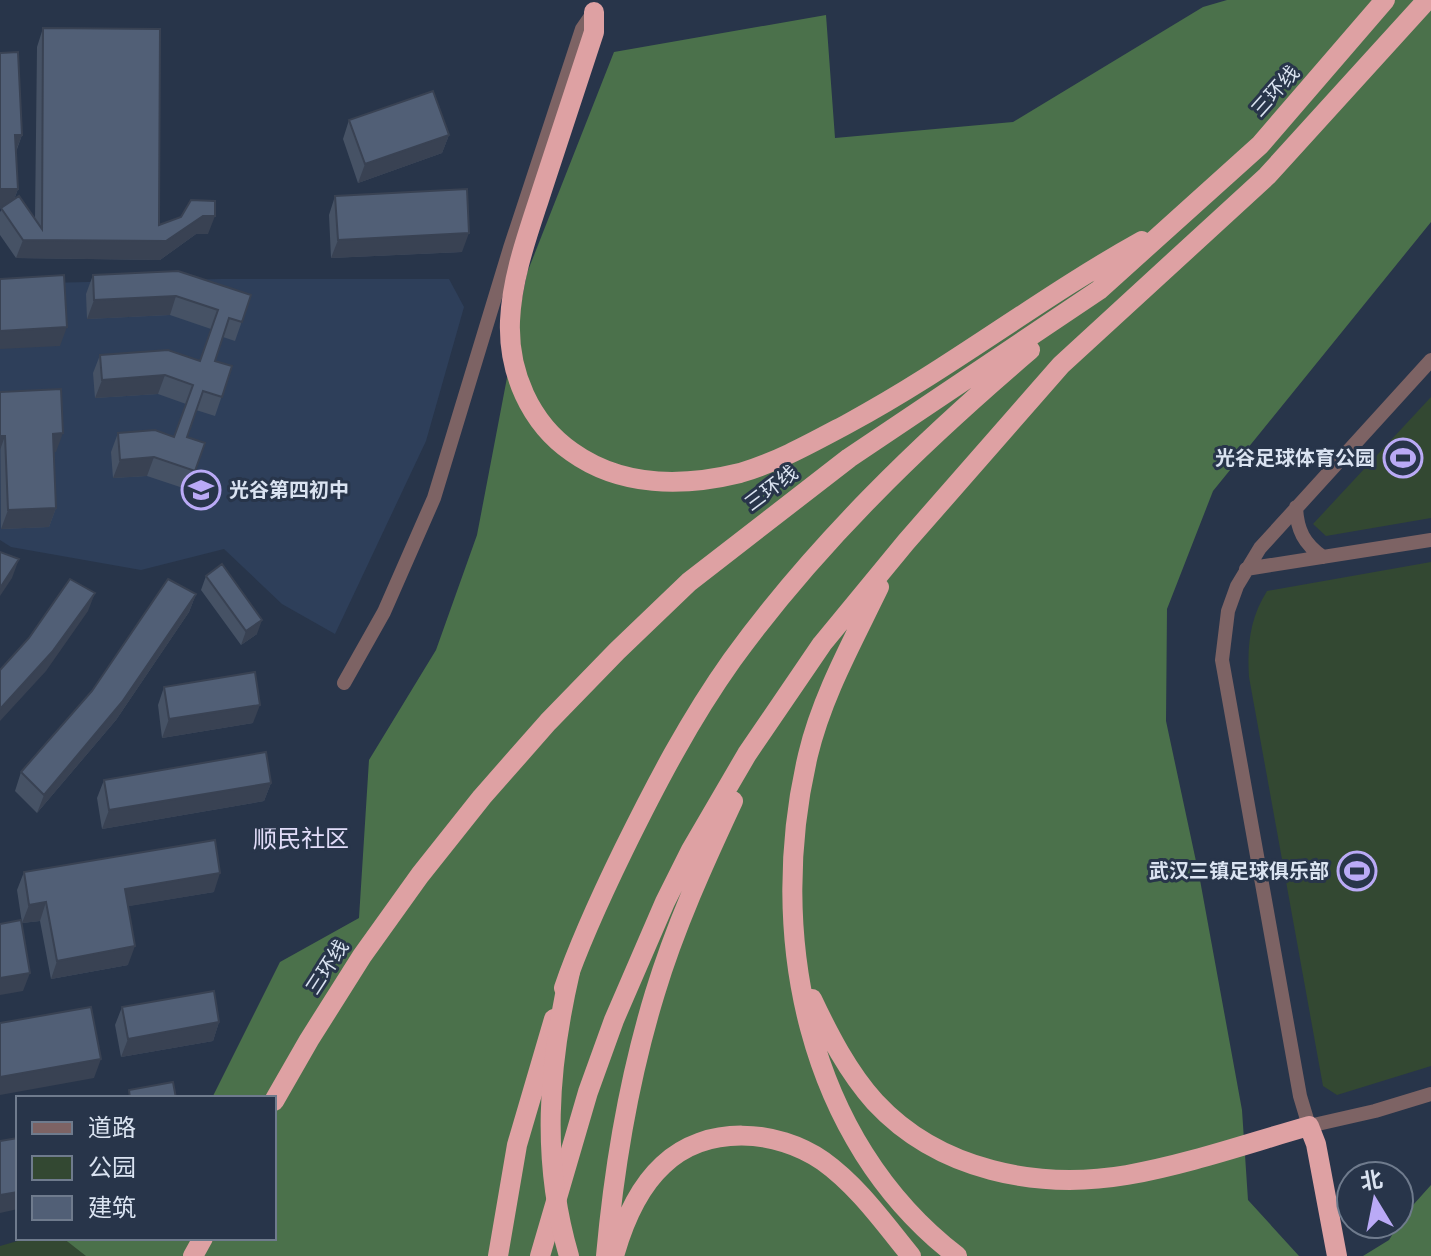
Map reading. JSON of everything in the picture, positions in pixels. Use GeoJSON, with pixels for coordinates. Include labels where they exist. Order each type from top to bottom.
{"type":"FeatureCollection","features":[{"type":"Feature","properties":{"kind":"highway","name":"三环线"},"geometry":{"type":"LineString","coordinates":[[276,1098],[355,968],[420,875],[482,797],[548,722],[617,651],[689,582],[838,467],[1099,290],[1260,145],[1385,0]]}},
{"type":"Feature","properties":{"kind":"highway"},"geometry":{"type":"LineString","coordinates":[[540,1256],[588,1092],[639,960],[691,850],[747,754],[822,644],[906,542],[1061,365],[1267,176],[1424,4]]}},
{"type":"Feature","properties":{"kind":"highway"},"geometry":{"type":"LineString","coordinates":[[594,12],[594,32],[523,248],[512,299],[511,336],[517,376],[527,402],[543,426],[574,454],[612,474],[639,480],[705,480],[776,460],[865,414],[952,363],[1107,261],[1173,224]]}},
{"type":"Feature","properties":{"kind":"highway"},"geometry":{"type":"LineString","coordinates":[[498,1256],[517,1145],[570,972],[610,878],[692,720],[733,659],[836,533],[941,428],[1099,290]]}},
{"type":"Feature","properties":{"kind":"highway"},"geometry":{"type":"LineString","coordinates":[[906,542],[844,657],[809,752],[797,810],[792,863],[796,962],[816,1050],[853,1136],[881,1180],[916,1220],[957,1256]]}},
{"type":"Feature","properties":{"kind":"highway"},"geometry":{"type":"LineString","coordinates":[[606,1256],[617,1159],[629,1095],[656,990],[704,864],[783,701]]}},
{"type":"Feature","properties":{"kind":"highway"},"geometry":{"type":"LineString","coordinates":[[796,962],[827,1031],[847,1065],[876,1102],[910,1133],[937,1149],[995,1172],[1042,1179],[1124,1176],[1164,1168],[1309,1126],[1337,1256]]}},
{"type":"Feature","properties":{"kind":"highway"},"geometry":{"type":"LineString","coordinates":[[569,1256],[558,1220],[549,1121],[551,1072],[558,1022],[570,972]]}},
{"type":"Feature","properties":{"kind":"highway"},"geometry":{"type":"LineString","coordinates":[[614,1256],[635,1203],[664,1163],[684,1149],[732,1135],[780,1140],[823,1161],[866,1201],[911,1256]]}},
{"type":"Feature","properties":{"kind":"street"},"geometry":{"type":"LineString","coordinates":[[344,683],[384,612],[434,498],[510,248],[582,29],[594,12]]}},
{"type":"Feature","properties":{"kind":"street"},"geometry":{"type":"LineString","coordinates":[[1431,360],[1296,507],[1246,569],[1228,611],[1223,637],[1223,672],[1300,1096],[1309,1126],[1431,1094]]}},
{"type":"Feature","properties":{"kind":"street"},"geometry":{"type":"LineString","coordinates":[[1296,507],[1300,533],[1323,557]]}},
{"type":"Feature","properties":{"kind":"street"},"geometry":{"type":"LineString","coordinates":[[1246,569],[1431,540]]}},
{"type":"Feature","properties":{"kind":"shaded area","name":"光谷第四初中"},"geometry":{"type":"Polygon","coordinates":[[[221,279],[449,279],[464,307],[426,441],[335,634],[282,604],[224,549],[141,570],[11,547],[0,540],[0,284],[221,279]]]}},
{"type":"Feature","properties":{"kind":"green space"},"geometry":{"type":"Polygon","coordinates":[[[1227,0],[1431,0],[1431,222],[1213,491],[1167,609],[1166,721],[1200,880],[1242,1110],[1248,1200],[1299,1256],[86,1256],[66,1240],[276,1240],[276,1096],[213,1096],[280,962],[359,918],[369,760],[436,650],[477,535],[527,273],[614,52],[826,15],[835,138],[1013,122],[1203,7],[1227,0]]]}},
{"type":"Feature","properties":{"kind":"green space","name":"光谷足球体育公园"},"geometry":{"type":"Polygon","coordinates":[[[1431,397],[1431,518],[1326,536],[1313,524],[1431,397]]]}},
{"type":"Feature","properties":{"kind":"green space","name":"武汉三镇足球俱乐部"},"geometry":{"type":"Polygon","coordinates":[[[1431,562],[1431,1066],[1337,1095],[1323,1086],[1249,677],[1251,632],[1267,591],[1431,562]]]}},
{"type":"Feature","properties":{"kind":"green space"},"geometry":{"type":"Polygon","coordinates":[[[1431,1185],[1431,1256],[1363,1256],[1389,1240],[1415,1240],[1415,1203],[1431,1185]]]}},
{"type":"Feature","properties":{"kind":"green space"},"geometry":{"type":"Polygon","coordinates":[[[21,1240],[83,1240],[127,1256],[0,1256],[0,1246],[21,1240]]]}},
{"type":"Feature","properties":{"kind":"building"},"geometry":{"type":"Polygon","coordinates":[[[43,28],[160,29],[159,225],[181,217],[191,200],[215,201],[215,216],[203,216],[166,241],[23,240],[1,208],[19,196],[42,229],[43,28]]]}},
{"type":"Feature","properties":{"kind":"building"},"geometry":{"type":"Polygon","coordinates":[[[18,52],[22,135],[15,135],[18,189],[0,189],[0,53],[18,52]]]}},
{"type":"Feature","properties":{"kind":"building"},"geometry":{"type":"Polygon","coordinates":[[[433,91],[449,135],[365,164],[349,120],[433,91]]]}},
{"type":"Feature","properties":{"kind":"building"},"geometry":{"type":"Polygon","coordinates":[[[467,189],[469,233],[338,240],[335,196],[467,189]]]}},
{"type":"Feature","properties":{"kind":"building"},"geometry":{"type":"Polygon","coordinates":[[[178,271],[251,295],[242,322],[229,318],[215,361],[232,366],[222,397],[203,391],[187,437],[205,443],[195,471],[154,457],[120,460],[118,433],[155,430],[174,437],[193,385],[165,375],[102,380],[100,355],[168,350],[200,361],[218,310],[176,296],[94,300],[93,275],[178,271]]]}},
{"type":"Feature","properties":{"kind":"building"},"geometry":{"type":"Polygon","coordinates":[[[64,275],[67,327],[0,331],[0,279],[64,275]]]}},
{"type":"Feature","properties":{"kind":"building"},"geometry":{"type":"Polygon","coordinates":[[[61,389],[63,433],[53,434],[56,508],[8,510],[5,436],[0,436],[0,392],[61,389]]]}},
{"type":"Feature","properties":{"kind":"building"},"geometry":{"type":"Polygon","coordinates":[[[0,552],[19,559],[0,588],[0,552]]]}},
{"type":"Feature","properties":{"kind":"building"},"geometry":{"type":"Polygon","coordinates":[[[222,564],[262,620],[246,631],[206,576],[222,564]]]}},
{"type":"Feature","properties":{"kind":"building"},"geometry":{"type":"Polygon","coordinates":[[[70,579],[95,593],[52,652],[0,709],[0,670],[29,638],[70,579]]]}},
{"type":"Feature","properties":{"kind":"building"},"geometry":{"type":"Polygon","coordinates":[[[168,579],[196,594],[122,702],[44,795],[21,772],[92,691],[168,579]]]}},
{"type":"Feature","properties":{"kind":"building"},"geometry":{"type":"Polygon","coordinates":[[[255,672],[260,705],[169,719],[164,687],[255,672]]]}},
{"type":"Feature","properties":{"kind":"building"},"geometry":{"type":"Polygon","coordinates":[[[266,752],[271,783],[109,810],[104,780],[266,752]]]}},
{"type":"Feature","properties":{"kind":"building"},"geometry":{"type":"Polygon","coordinates":[[[215,840],[220,873],[125,889],[135,946],[57,961],[46,902],[29,905],[24,872],[215,840]]]}},
{"type":"Feature","properties":{"kind":"building"},"geometry":{"type":"Polygon","coordinates":[[[21,920],[30,973],[0,978],[0,924],[21,920]]]}},
{"type":"Feature","properties":{"kind":"building"},"geometry":{"type":"Polygon","coordinates":[[[214,991],[219,1022],[128,1039],[122,1007],[214,991]]]}},
{"type":"Feature","properties":{"kind":"building"},"geometry":{"type":"Polygon","coordinates":[[[91,1007],[101,1059],[0,1077],[0,1023],[91,1007]]]}},
{"type":"Feature","properties":{"kind":"building"},"geometry":{"type":"Polygon","coordinates":[[[173,1082],[176,1096],[130,1096],[129,1090],[173,1082]]]}},
{"type":"Feature","properties":{"kind":"building"},"geometry":{"type":"Polygon","coordinates":[[[16,1138],[16,1192],[0,1195],[0,1141],[16,1138]]]}},
{"type":"Feature","properties":{"kind":"place","name":"光谷足球体育公园"},"geometry":{"type":"Point","coordinates":[1403,458]}},
{"type":"Feature","properties":{"kind":"place","name":"光谷第四初中"},"geometry":{"type":"Point","coordinates":[201,490]}},
{"type":"Feature","properties":{"kind":"place","name":"武汉三镇足球俱乐部"},"geometry":{"type":"Point","coordinates":[1357,871]}},
{"type":"Feature","properties":{"kind":"district","name":"顺民社区"},"geometry":{"type":"Point","coordinates":[301,839]}}]}
